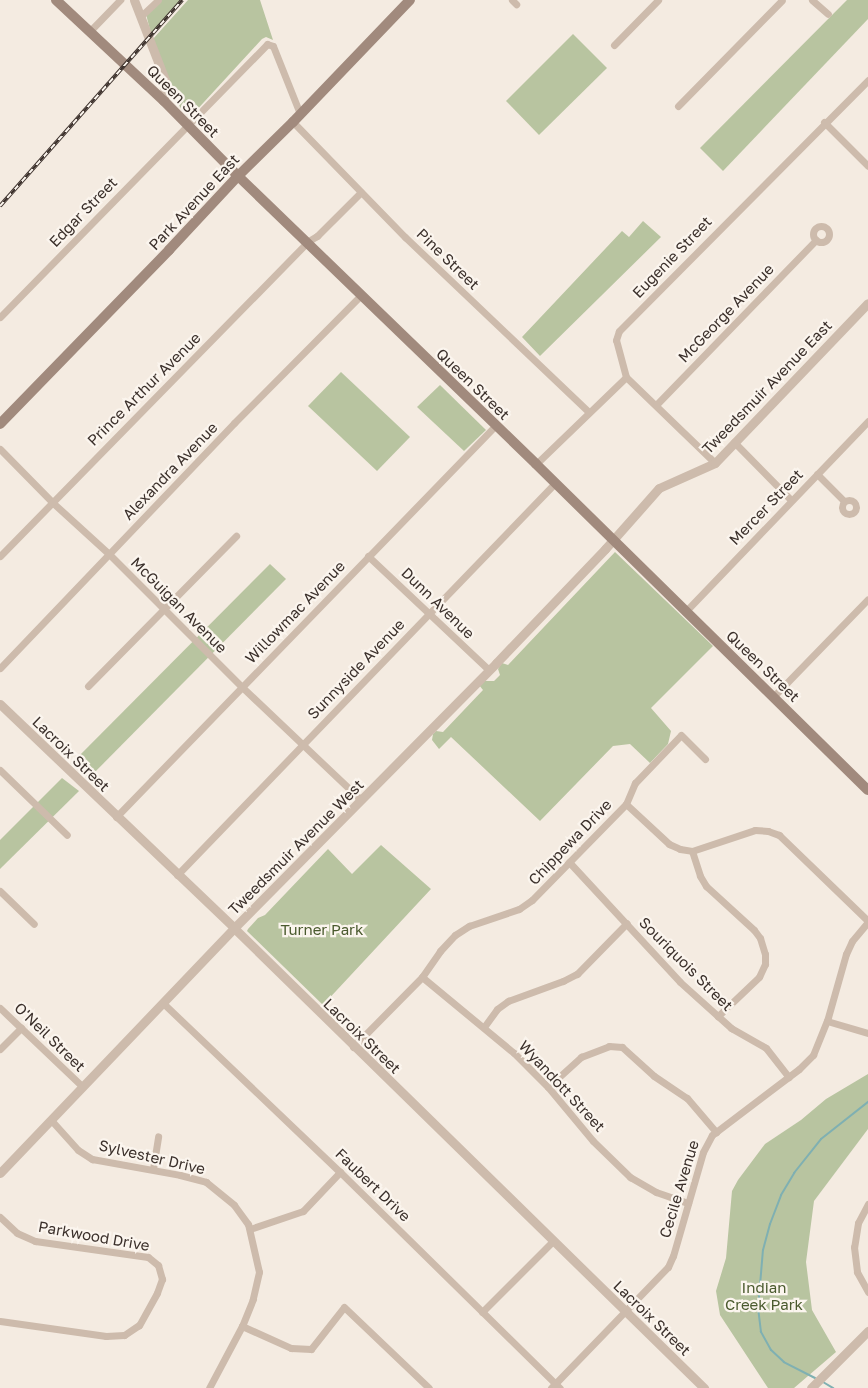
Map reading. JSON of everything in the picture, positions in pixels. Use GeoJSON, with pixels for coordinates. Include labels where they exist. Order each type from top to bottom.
{"type":"FeatureCollection","features":[{"type":"Feature","properties":{"kind":"main road","name":"Queen Street"},"geometry":{"type":"LineString","coordinates":[[56,0],[164,101],[238,176],[536,464],[684,612],[868,790]]}},
{"type":"Feature","properties":{"kind":"main road","name":"Park Avenue East"},"geometry":{"type":"LineString","coordinates":[[0,424],[410,0]]}},
{"type":"Feature","properties":{"kind":"street"},"geometry":{"type":"LineString","coordinates":[[90,32],[120,0]]}},
{"type":"Feature","properties":{"kind":"street"},"geometry":{"type":"LineString","coordinates":[[134,0],[165,80],[164,101]]}},
{"type":"Feature","properties":{"kind":"street"},"geometry":{"type":"LineString","coordinates":[[141,16],[158,0]]}},
{"type":"Feature","properties":{"kind":"street"},"geometry":{"type":"LineString","coordinates":[[614,45],[658,0]]}},
{"type":"Feature","properties":{"kind":"street"},"geometry":{"type":"LineString","coordinates":[[678,106],[782,0]]}},
{"type":"Feature","properties":{"kind":"street"},"geometry":{"type":"LineString","coordinates":[[812,0],[828,14]]}},
{"type":"Feature","properties":{"kind":"street","name":"Edgar Street"},"geometry":{"type":"LineString","coordinates":[[0,317],[267,44],[273,46],[296,118]]}},
{"type":"Feature","properties":{"kind":"street","name":"Eugenie Street"},"geometry":{"type":"LineString","coordinates":[[626,376],[616,340],[618,331],[824,122],[868,80]]}},
{"type":"Feature","properties":{"kind":"street","name":"Pine Street"},"geometry":{"type":"LineString","coordinates":[[296,118],[361,192],[499,328],[588,411]]}},
{"type":"Feature","properties":{"kind":"street"},"geometry":{"type":"LineString","coordinates":[[824,122],[868,166]]}},
{"type":"Feature","properties":{"kind":"street","name":"Prince Arthur Avenue"},"geometry":{"type":"LineString","coordinates":[[0,556],[307,242],[317,236],[361,192]]}},
{"type":"Feature","properties":{"kind":"street","name":"McGeorge Avenue"},"geometry":{"type":"LineString","coordinates":[[656,405],[816,240]]}},
{"type":"Feature","properties":{"kind":"street","name":"Alexandra Avenue"},"geometry":{"type":"LineString","coordinates":[[0,668],[361,295]]}},
{"type":"Feature","properties":{"kind":"street","name":"Tweedsmuir Avenue East"},"geometry":{"type":"LineString","coordinates":[[612,540],[659,488],[715,463],[868,303]]}},
{"type":"Feature","properties":{"kind":"street"},"geometry":{"type":"LineString","coordinates":[[536,464],[588,411],[626,376],[715,463]]}},
{"type":"Feature","properties":{"kind":"street","name":"Mercer Street"},"geometry":{"type":"LineString","coordinates":[[684,612],[868,421]]}},
{"type":"Feature","properties":{"kind":"street","name":"Willowmac Avenue"},"geometry":{"type":"LineString","coordinates":[[116,817],[495,426]]}},
{"type":"Feature","properties":{"kind":"street"},"geometry":{"type":"LineString","coordinates":[[734,442],[791,500]]}},
{"type":"Feature","properties":{"kind":"street","name":"McGuigan Avenue"},"geometry":{"type":"LineString","coordinates":[[0,449],[52,502],[109,554],[242,687],[361,800]]}},
{"type":"Feature","properties":{"kind":"street"},"geometry":{"type":"LineString","coordinates":[[817,474],[844,502]]}},
{"type":"Feature","properties":{"kind":"street","name":"Sunnyside Avenue"},"geometry":{"type":"LineString","coordinates":[[176,875],[555,483]]}},
{"type":"Feature","properties":{"kind":"street"},"geometry":{"type":"LineString","coordinates":[[88,686],[236,536]]}},
{"type":"Feature","properties":{"kind":"street","name":"Tweedsmuir Avenue West"},"geometry":{"type":"LineString","coordinates":[[0,1173],[82,1086],[164,1004],[234,928],[489,670],[612,540]]}},
{"type":"Feature","properties":{"kind":"street","name":"Dunn Avenue"},"geometry":{"type":"LineString","coordinates":[[368,556],[489,670]]}},
{"type":"Feature","properties":{"kind":"street"},"geometry":{"type":"LineString","coordinates":[[773,697],[868,599]]}},
{"type":"Feature","properties":{"kind":"street","name":"Lacroix Street"},"geometry":{"type":"LineString","coordinates":[[0,704],[176,875],[234,928],[704,1388]]}},
{"type":"Feature","properties":{"kind":"street"},"geometry":{"type":"LineString","coordinates":[[626,804],[635,783],[680,735],[705,759]]}},
{"type":"Feature","properties":{"kind":"street"},"geometry":{"type":"LineString","coordinates":[[0,770],[67,835]]}},
{"type":"Feature","properties":{"kind":"street","name":"Chippewa Drive"},"geometry":{"type":"LineString","coordinates":[[354,1047],[422,977],[440,952],[460,931],[526,905],[626,804],[669,844],[680,849],[692,851]]}},
{"type":"Feature","properties":{"kind":"street"},"geometry":{"type":"LineString","coordinates":[[718,1016],[759,977],[764,964],[765,954],[760,938],[754,930],[706,886],[700,876],[692,851],[748,831],[762,830],[773,833],[783,838],[868,922]]}},
{"type":"Feature","properties":{"kind":"street","name":"Souriquois Street"},"geometry":{"type":"LineString","coordinates":[[569,862],[680,982],[731,1028],[766,1048],[789,1077]]}},
{"type":"Feature","properties":{"kind":"street"},"geometry":{"type":"LineString","coordinates":[[0,891],[34,924]]}},
{"type":"Feature","properties":{"kind":"street","name":"Cecile Avenue"},"geometry":{"type":"LineString","coordinates":[[555,1386],[671,1261],[705,1146],[716,1132],[789,1077],[813,1055],[827,1021],[846,954],[852,941],[868,922]]}},
{"type":"Feature","properties":{"kind":"street"},"geometry":{"type":"LineString","coordinates":[[484,1027],[497,1009],[508,1001],[577,974],[626,923]]}},
{"type":"Feature","properties":{"kind":"street","name":"Wyandott Street"},"geometry":{"type":"LineString","coordinates":[[422,977],[514,1053],[548,1087],[593,1141],[630,1176],[656,1192],[688,1203]]}},
{"type":"Feature","properties":{"kind":"street","name":"Faubert Drive"},"geometry":{"type":"LineString","coordinates":[[164,1004],[340,1172],[555,1386]]}},
{"type":"Feature","properties":{"kind":"street","name":"O'Neil Street"},"geometry":{"type":"LineString","coordinates":[[0,1008],[82,1086]]}},
{"type":"Feature","properties":{"kind":"street"},"geometry":{"type":"LineString","coordinates":[[827,1021],[868,1033]]}},
{"type":"Feature","properties":{"kind":"street"},"geometry":{"type":"LineString","coordinates":[[0,1049],[21,1028]]}},
{"type":"Feature","properties":{"kind":"street"},"geometry":{"type":"LineString","coordinates":[[548,1087],[580,1057],[608,1046],[622,1047],[654,1076],[687,1098],[716,1132]]}},
{"type":"Feature","properties":{"kind":"street","name":"Sylvester Drive"},"geometry":{"type":"LineString","coordinates":[[51,1120],[78,1150],[92,1159],[206,1182],[234,1205],[250,1230],[258,1272],[253,1299],[242,1326],[209,1388]]}},
{"type":"Feature","properties":{"kind":"street"},"geometry":{"type":"LineString","coordinates":[[153,1170],[158,1136]]}},
{"type":"Feature","properties":{"kind":"street"},"geometry":{"type":"LineString","coordinates":[[250,1230],[303,1211],[340,1172]]}},
{"type":"Feature","properties":{"kind":"street"},"geometry":{"type":"LineString","coordinates":[[868,1204],[856,1230],[854,1247],[858,1272],[868,1292]]}},
{"type":"Feature","properties":{"kind":"street","name":"Parkwood Drive"},"geometry":{"type":"LineString","coordinates":[[0,1217],[17,1233],[35,1241],[148,1257],[158,1265],[162,1279],[157,1293],[139,1325],[124,1335],[106,1336],[0,1322]]}},
{"type":"Feature","properties":{"kind":"street"},"geometry":{"type":"LineString","coordinates":[[482,1312],[553,1241]]}},
{"type":"Feature","properties":{"kind":"street"},"geometry":{"type":"LineString","coordinates":[[242,1326],[291,1348],[311,1349],[344,1307],[429,1388]]}},
{"type":"Feature","properties":{"kind":"street"},"geometry":{"type":"LineString","coordinates":[[812,1388],[868,1331]]}},
{"type":"Feature","properties":{"kind":"green space"},"geometry":{"type":"Polygon","coordinates":[[[157,0],[181,0],[151,34],[146,14],[157,0]]]}},
{"type":"Feature","properties":{"kind":"green space"},"geometry":{"type":"Polygon","coordinates":[[[188,0],[260,0],[273,40],[266,37],[262,39],[193,114],[182,110],[177,102],[153,39],[188,0]]]}},
{"type":"Feature","properties":{"kind":"green space"},"geometry":{"type":"Polygon","coordinates":[[[847,0],[868,0],[868,19],[723,171],[700,148],[847,0]]]}},
{"type":"Feature","properties":{"kind":"green space"},"geometry":{"type":"Polygon","coordinates":[[[573,34],[607,68],[539,135],[506,101],[573,34]]]}},
{"type":"Feature","properties":{"kind":"green space"},"geometry":{"type":"Polygon","coordinates":[[[643,221],[661,237],[540,356],[522,337],[622,231],[629,237],[643,221]]]}},
{"type":"Feature","properties":{"kind":"green space"},"geometry":{"type":"Polygon","coordinates":[[[341,372],[410,437],[377,471],[308,406],[341,372]]]}},
{"type":"Feature","properties":{"kind":"green space"},"geometry":{"type":"Polygon","coordinates":[[[440,385],[486,430],[464,451],[417,407],[440,385]]]}},
{"type":"Feature","properties":{"kind":"green space"},"geometry":{"type":"Polygon","coordinates":[[[615,552],[713,646],[651,708],[671,731],[668,744],[650,763],[630,744],[613,746],[540,821],[451,737],[439,749],[432,740],[433,734],[436,731],[443,732],[483,690],[479,685],[484,681],[494,681],[500,675],[498,669],[502,663],[508,665],[615,552]]]}},
{"type":"Feature","properties":{"kind":"green space"},"geometry":{"type":"Polygon","coordinates":[[[270,564],[286,579],[89,778],[72,763],[270,564]]]}},
{"type":"Feature","properties":{"kind":"green space"},"geometry":{"type":"Polygon","coordinates":[[[62,778],[79,791],[0,869],[0,840],[62,778]]]}},
{"type":"Feature","properties":{"kind":"green space","name":"Turner Park"},"geometry":{"type":"Polygon","coordinates":[[[381,845],[431,889],[323,1005],[247,931],[258,918],[265,915],[328,849],[352,874],[381,845]]]}},
{"type":"Feature","properties":{"kind":"green space","name":"Indian Creek Park"},"geometry":{"type":"Polygon","coordinates":[[[868,1074],[868,1129],[814,1201],[806,1262],[812,1310],[836,1352],[794,1388],[768,1388],[720,1315],[716,1291],[726,1258],[732,1191],[765,1144],[801,1120],[826,1099],[868,1074]]]}},
{"type":"Feature","properties":{"kind":"waterway"},"geometry":{"type":"LineString","coordinates":[[815,1378],[784,1362],[771,1350],[761,1332],[758,1309],[763,1250],[781,1195],[794,1173],[821,1139],[868,1102]]}},
{"type":"Feature","properties":{"kind":"waterway"},"geometry":{"type":"LineString","coordinates":[[823,1382],[833,1388]]}},
{"type":"Feature","properties":{"kind":"railway"},"geometry":{"type":"LineString","coordinates":[[0,206],[182,0]]}}]}
